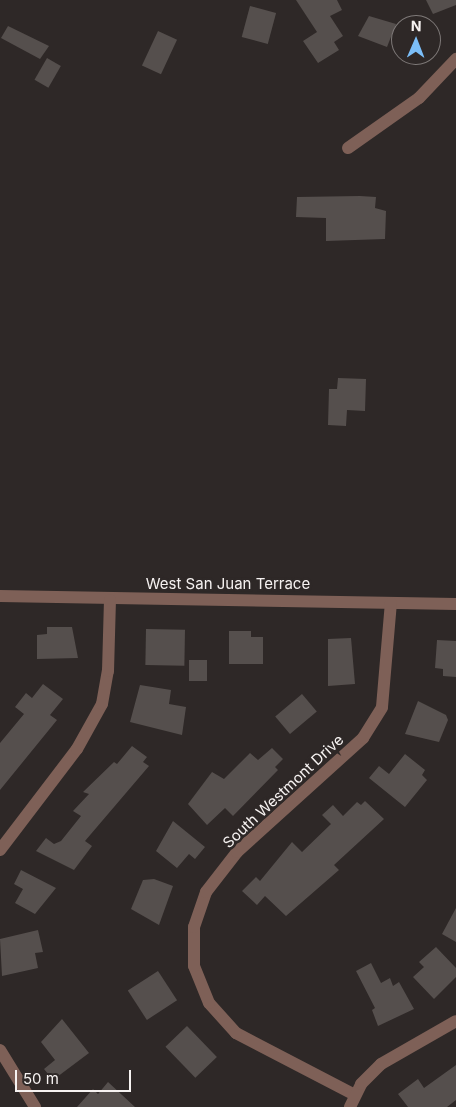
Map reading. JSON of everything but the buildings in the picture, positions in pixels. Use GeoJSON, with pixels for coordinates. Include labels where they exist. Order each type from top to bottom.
{"type":"FeatureCollection","features":[{"type":"Feature","properties":{"kind":"street"},"geometry":{"type":"LineString","coordinates":[[348,148],[419,98],[456,59]]}},
{"type":"Feature","properties":{"kind":"street","name":"West San Juan Terrace"},"geometry":{"type":"LineString","coordinates":[[0,596],[110,600],[456,604]]}},
{"type":"Feature","properties":{"kind":"street"},"geometry":{"type":"LineString","coordinates":[[0,850],[77,749],[102,704],[108,671],[110,600]]}},
{"type":"Feature","properties":{"kind":"street","name":"South Westmont Drive"},"geometry":{"type":"LineString","coordinates":[[353,1101],[236,1034],[209,1003],[194,966],[194,927],[206,892],[237,852],[363,738],[382,707],[391,603]]}},
{"type":"Feature","properties":{"kind":"street"},"geometry":{"type":"LineString","coordinates":[[353,1101],[381,1064],[456,1021]]}},
{"type":"Feature","properties":{"kind":"street"},"geometry":{"type":"LineString","coordinates":[[0,1050],[35,1107]]}}]}
